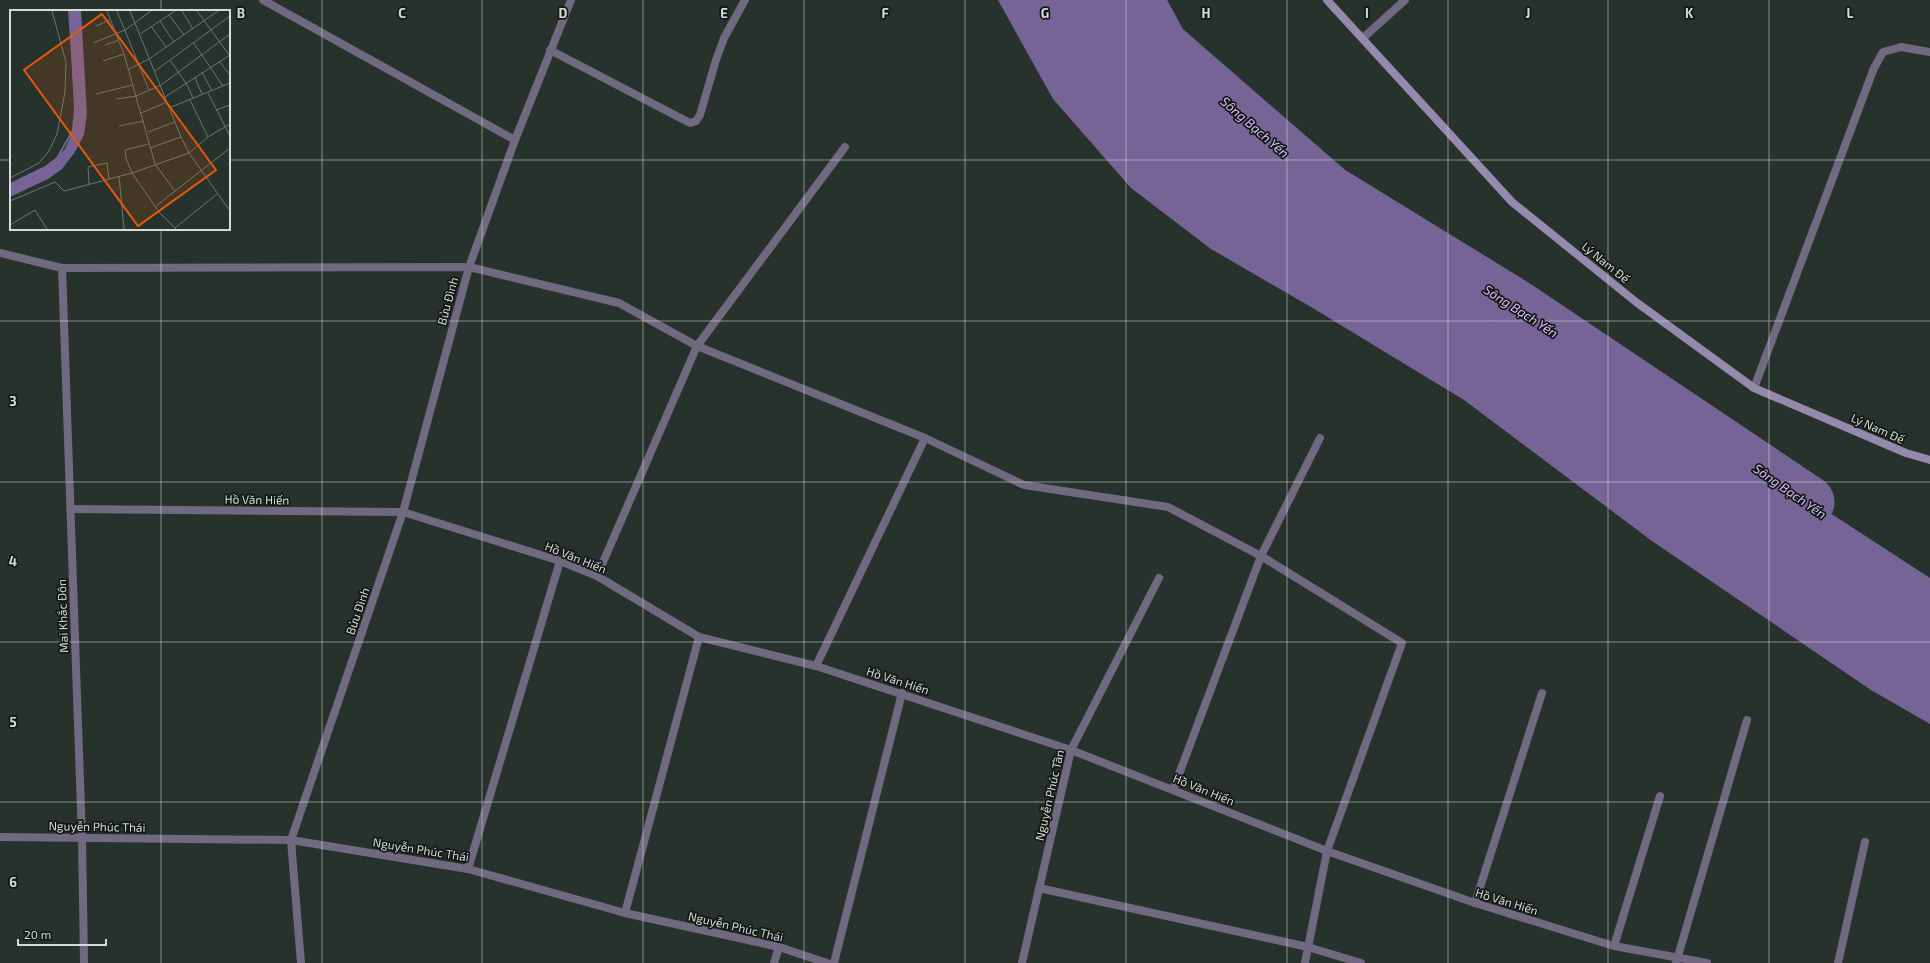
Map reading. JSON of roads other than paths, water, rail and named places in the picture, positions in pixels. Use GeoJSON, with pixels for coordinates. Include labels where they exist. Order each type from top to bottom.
{"type":"FeatureCollection","features":[{"type":"Feature","properties":{"kind":"street"},"geometry":{"type":"LineString","coordinates":[[263,0],[515,140]]}},
{"type":"Feature","properties":{"kind":"street","name":"Bửu Đình"},"geometry":{"type":"LineString","coordinates":[[301,963],[291,840],[403,512],[469,267],[515,140],[571,0]]}},
{"type":"Feature","properties":{"kind":"street"},"geometry":{"type":"LineString","coordinates":[[550,50],[690,123],[696,121],[700,115],[724,38],[745,0]]}},
{"type":"Feature","properties":{"kind":"street","name":"Lý Nam Đế"},"geometry":{"type":"LineString","coordinates":[[1328,0],[1512,202],[1636,302],[1754,388],[1906,453],[1930,460]]}},
{"type":"Feature","properties":{"kind":"street"},"geometry":{"type":"LineString","coordinates":[[1364,38],[1405,0]]}},
{"type":"Feature","properties":{"kind":"street"},"geometry":{"type":"LineString","coordinates":[[1754,388],[1874,68],[1883,52],[1901,47],[1930,52]]}},
{"type":"Feature","properties":{"kind":"street"},"geometry":{"type":"LineString","coordinates":[[597,576],[697,346],[846,147]]}},
{"type":"Feature","properties":{"kind":"street"},"geometry":{"type":"LineString","coordinates":[[0,253],[62,268],[469,267],[619,303],[697,346],[925,438],[1024,485],[1168,507],[1261,556],[1402,643],[1327,851],[1305,963]]}},
{"type":"Feature","properties":{"kind":"street","name":"Mai Khắc Đôn"},"geometry":{"type":"LineString","coordinates":[[62,268],[82,838],[84,963]]}},
{"type":"Feature","properties":{"kind":"street"},"geometry":{"type":"LineString","coordinates":[[816,666],[925,438]]}},
{"type":"Feature","properties":{"kind":"street"},"geometry":{"type":"LineString","coordinates":[[1173,790],[1261,556],[1320,438]]}},
{"type":"Feature","properties":{"kind":"street","name":"Hồ Văn Hiến"},"geometry":{"type":"LineString","coordinates":[[71,509],[403,512],[560,561],[597,576],[699,637],[816,666],[902,693],[1071,750],[1327,851],[1475,903],[1614,946],[1677,960],[1707,963]]}},
{"type":"Feature","properties":{"kind":"street"},"geometry":{"type":"LineString","coordinates":[[468,869],[560,561]]}},
{"type":"Feature","properties":{"kind":"street","name":"Nguyễn Phúc Tần"},"geometry":{"type":"LineString","coordinates":[[1022,963],[1071,750],[1159,578]]}},
{"type":"Feature","properties":{"kind":"street"},"geometry":{"type":"LineString","coordinates":[[625,913],[699,637]]}},
{"type":"Feature","properties":{"kind":"street"},"geometry":{"type":"LineString","coordinates":[[834,963],[902,693]]}},
{"type":"Feature","properties":{"kind":"street"},"geometry":{"type":"LineString","coordinates":[[1475,903],[1542,694]]}},
{"type":"Feature","properties":{"kind":"street"},"geometry":{"type":"LineString","coordinates":[[1677,960],[1748,720]]}},
{"type":"Feature","properties":{"kind":"street"},"geometry":{"type":"LineString","coordinates":[[1614,946],[1660,796]]}},
{"type":"Feature","properties":{"kind":"street","name":"Nguyễn Phúc Thái"},"geometry":{"type":"LineString","coordinates":[[0,837],[291,840],[468,869],[625,913],[778,947],[827,963]]}},
{"type":"Feature","properties":{"kind":"street"},"geometry":{"type":"LineString","coordinates":[[1838,963],[1865,842]]}},
{"type":"Feature","properties":{"kind":"street"},"geometry":{"type":"LineString","coordinates":[[1039,888],[1308,947],[1361,963]]}},
{"type":"Feature","properties":{"kind":"street"},"geometry":{"type":"LineString","coordinates":[[774,963],[778,947]]}},
{"type":"Feature","properties":{"kind":"water"},"geometry":{"type":"Polygon","coordinates":[[[998,0],[1131,0],[1143,18],[1199,83],[1303,170],[1930,578],[1930,724],[1871,690],[1652,541],[1464,400],[1311,307],[1211,249],[1131,188],[1053,99],[998,0]]]}},
{"type":"Feature","properties":{"kind":"waterway","name":"Sông Bạch Yến"},"geometry":{"type":"LineString","coordinates":[[1137,0],[1162,46],[1329,191],[1516,306],[1808,502]]}}]}
